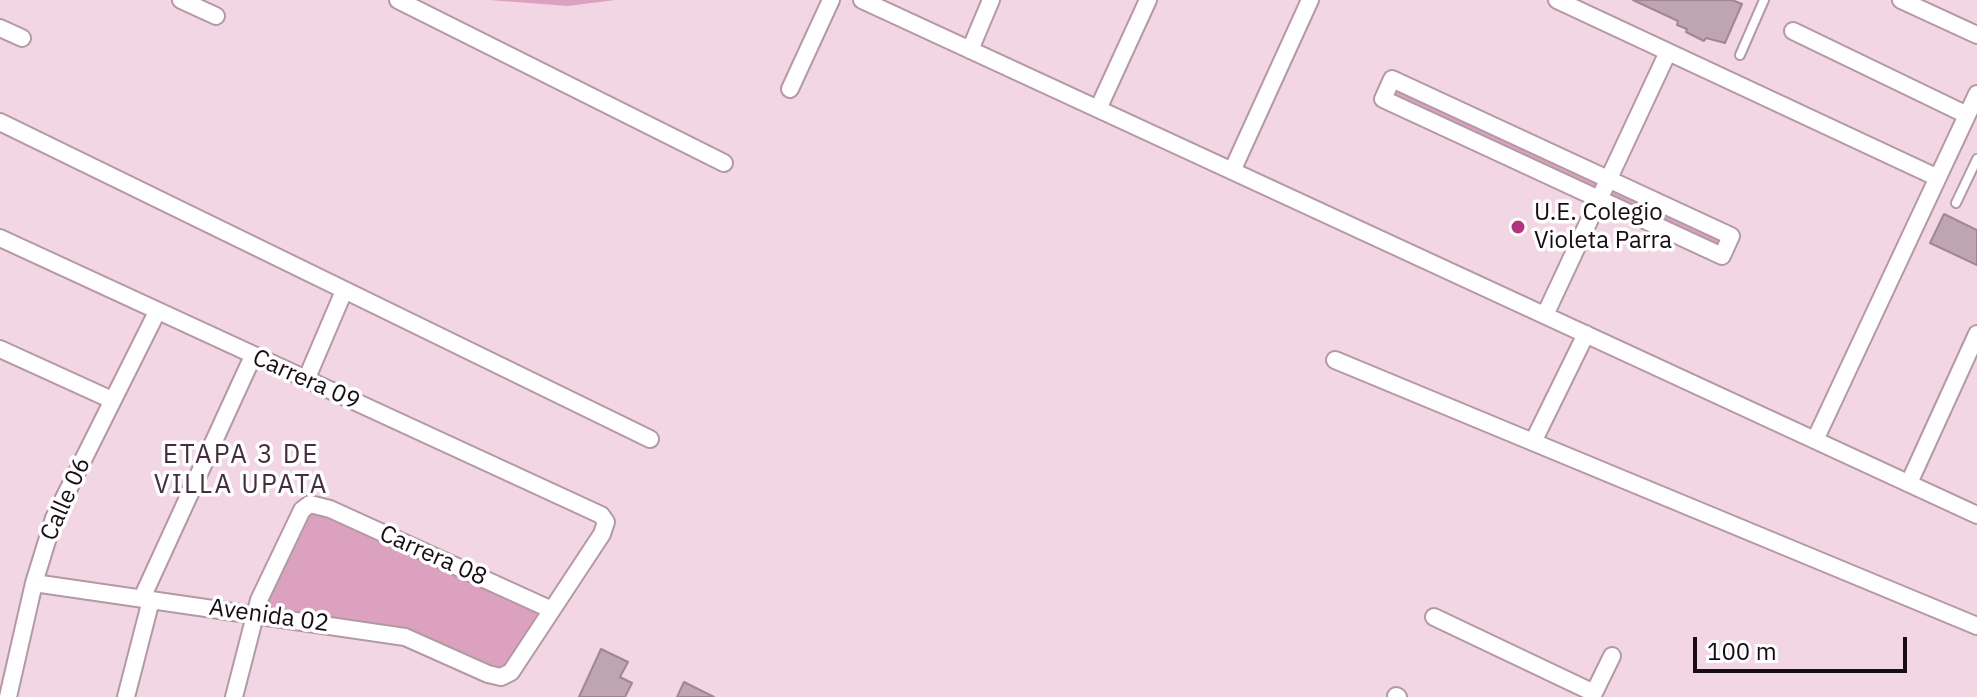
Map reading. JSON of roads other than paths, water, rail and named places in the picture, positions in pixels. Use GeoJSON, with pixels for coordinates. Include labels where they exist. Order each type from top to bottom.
{"type":"FeatureCollection","features":[{"type":"Feature","properties":{"kind":"street"},"geometry":{"type":"LineString","coordinates":[[181,0],[216,16]]}},
{"type":"Feature","properties":{"kind":"street"},"geometry":{"type":"LineString","coordinates":[[398,0],[724,163]]}},
{"type":"Feature","properties":{"kind":"street"},"geometry":{"type":"LineString","coordinates":[[790,89],[831,0]]}},
{"type":"Feature","properties":{"kind":"street"},"geometry":{"type":"LineString","coordinates":[[862,0],[1977,515]]}},
{"type":"Feature","properties":{"kind":"street"},"geometry":{"type":"LineString","coordinates":[[970,50],[991,0]]}},
{"type":"Feature","properties":{"kind":"street"},"geometry":{"type":"LineString","coordinates":[[1098,109],[1148,0]]}},
{"type":"Feature","properties":{"kind":"street"},"geometry":{"type":"LineString","coordinates":[[1232,171],[1310,0]]}},
{"type":"Feature","properties":{"kind":"street"},"geometry":{"type":"LineString","coordinates":[[1557,0],[1936,177]]}},
{"type":"Feature","properties":{"kind":"street"},"geometry":{"type":"LineString","coordinates":[[1901,0],[1977,35]]}},
{"type":"Feature","properties":{"kind":"street"},"geometry":{"type":"LineString","coordinates":[[0,28],[22,38]]}},
{"type":"Feature","properties":{"kind":"street"},"geometry":{"type":"LineString","coordinates":[[1793,31],[1967,115]]}},
{"type":"Feature","properties":{"kind":"street"},"geometry":{"type":"LineString","coordinates":[[1545,315],[1668,52]]}},
{"type":"Feature","properties":{"kind":"street"},"geometry":{"type":"LineString","coordinates":[[1392,79],[1608,180],[1731,236],[1722,256],[1383,99],[1392,79]]}},
{"type":"Feature","properties":{"kind":"street"},"geometry":{"type":"LineString","coordinates":[[1815,440],[1977,94]]}},
{"type":"Feature","properties":{"kind":"street"},"geometry":{"type":"LineString","coordinates":[[0,122],[650,439]]}},
{"type":"Feature","properties":{"kind":"street","name":"Carrera 09"},"geometry":{"type":"LineString","coordinates":[[0,238],[601,515],[606,522],[605,527],[552,610]]}},
{"type":"Feature","properties":{"kind":"street"},"geometry":{"type":"LineString","coordinates":[[306,380],[344,291]]}},
{"type":"Feature","properties":{"kind":"street","name":"Calle 06"},"geometry":{"type":"LineString","coordinates":[[8,697],[34,583],[54,518],[157,312]]}},
{"type":"Feature","properties":{"kind":"street"},"geometry":{"type":"LineString","coordinates":[[1533,442],[1586,334]]}},
{"type":"Feature","properties":{"kind":"street"},"geometry":{"type":"LineString","coordinates":[[1909,483],[1977,334]]}},
{"type":"Feature","properties":{"kind":"street"},"geometry":{"type":"LineString","coordinates":[[0,349],[112,400]]}},
{"type":"Feature","properties":{"kind":"street"},"geometry":{"type":"LineString","coordinates":[[126,697],[147,599],[253,356]]}},
{"type":"Feature","properties":{"kind":"street"},"geometry":{"type":"LineString","coordinates":[[1335,360],[1976,622]]}},
{"type":"Feature","properties":{"kind":"street","name":"Carrera 08"},"geometry":{"type":"LineString","coordinates":[[254,614],[267,580],[302,510],[315,504],[552,610]]}},
{"type":"Feature","properties":{"kind":"street","name":"Avenida 02"},"geometry":{"type":"LineString","coordinates":[[34,583],[405,637],[495,676],[511,672],[552,610]]}},
{"type":"Feature","properties":{"kind":"street"},"geometry":{"type":"LineString","coordinates":[[234,697],[254,614]]}},
{"type":"Feature","properties":{"kind":"street"},"geometry":{"type":"LineString","coordinates":[[1434,617],[1593,695],[1612,656]]}},
{"type":"Feature","properties":{"kind":"lane"},"geometry":{"type":"LineString","coordinates":[[1740,55],[1764,0]]}},
{"type":"Feature","properties":{"kind":"lane"},"geometry":{"type":"LineString","coordinates":[[1956,203],[1977,159]]}},
{"type":"Feature","properties":{"kind":"place","name":"U.E. Colegio Violeta Parra"},"geometry":{"type":"Point","coordinates":[1518,227]}},
{"type":"Feature","properties":{"kind":"district","name":"ETAPA 3 DE VILLA UPATA"},"geometry":{"type":"Point","coordinates":[241,470]}}]}
